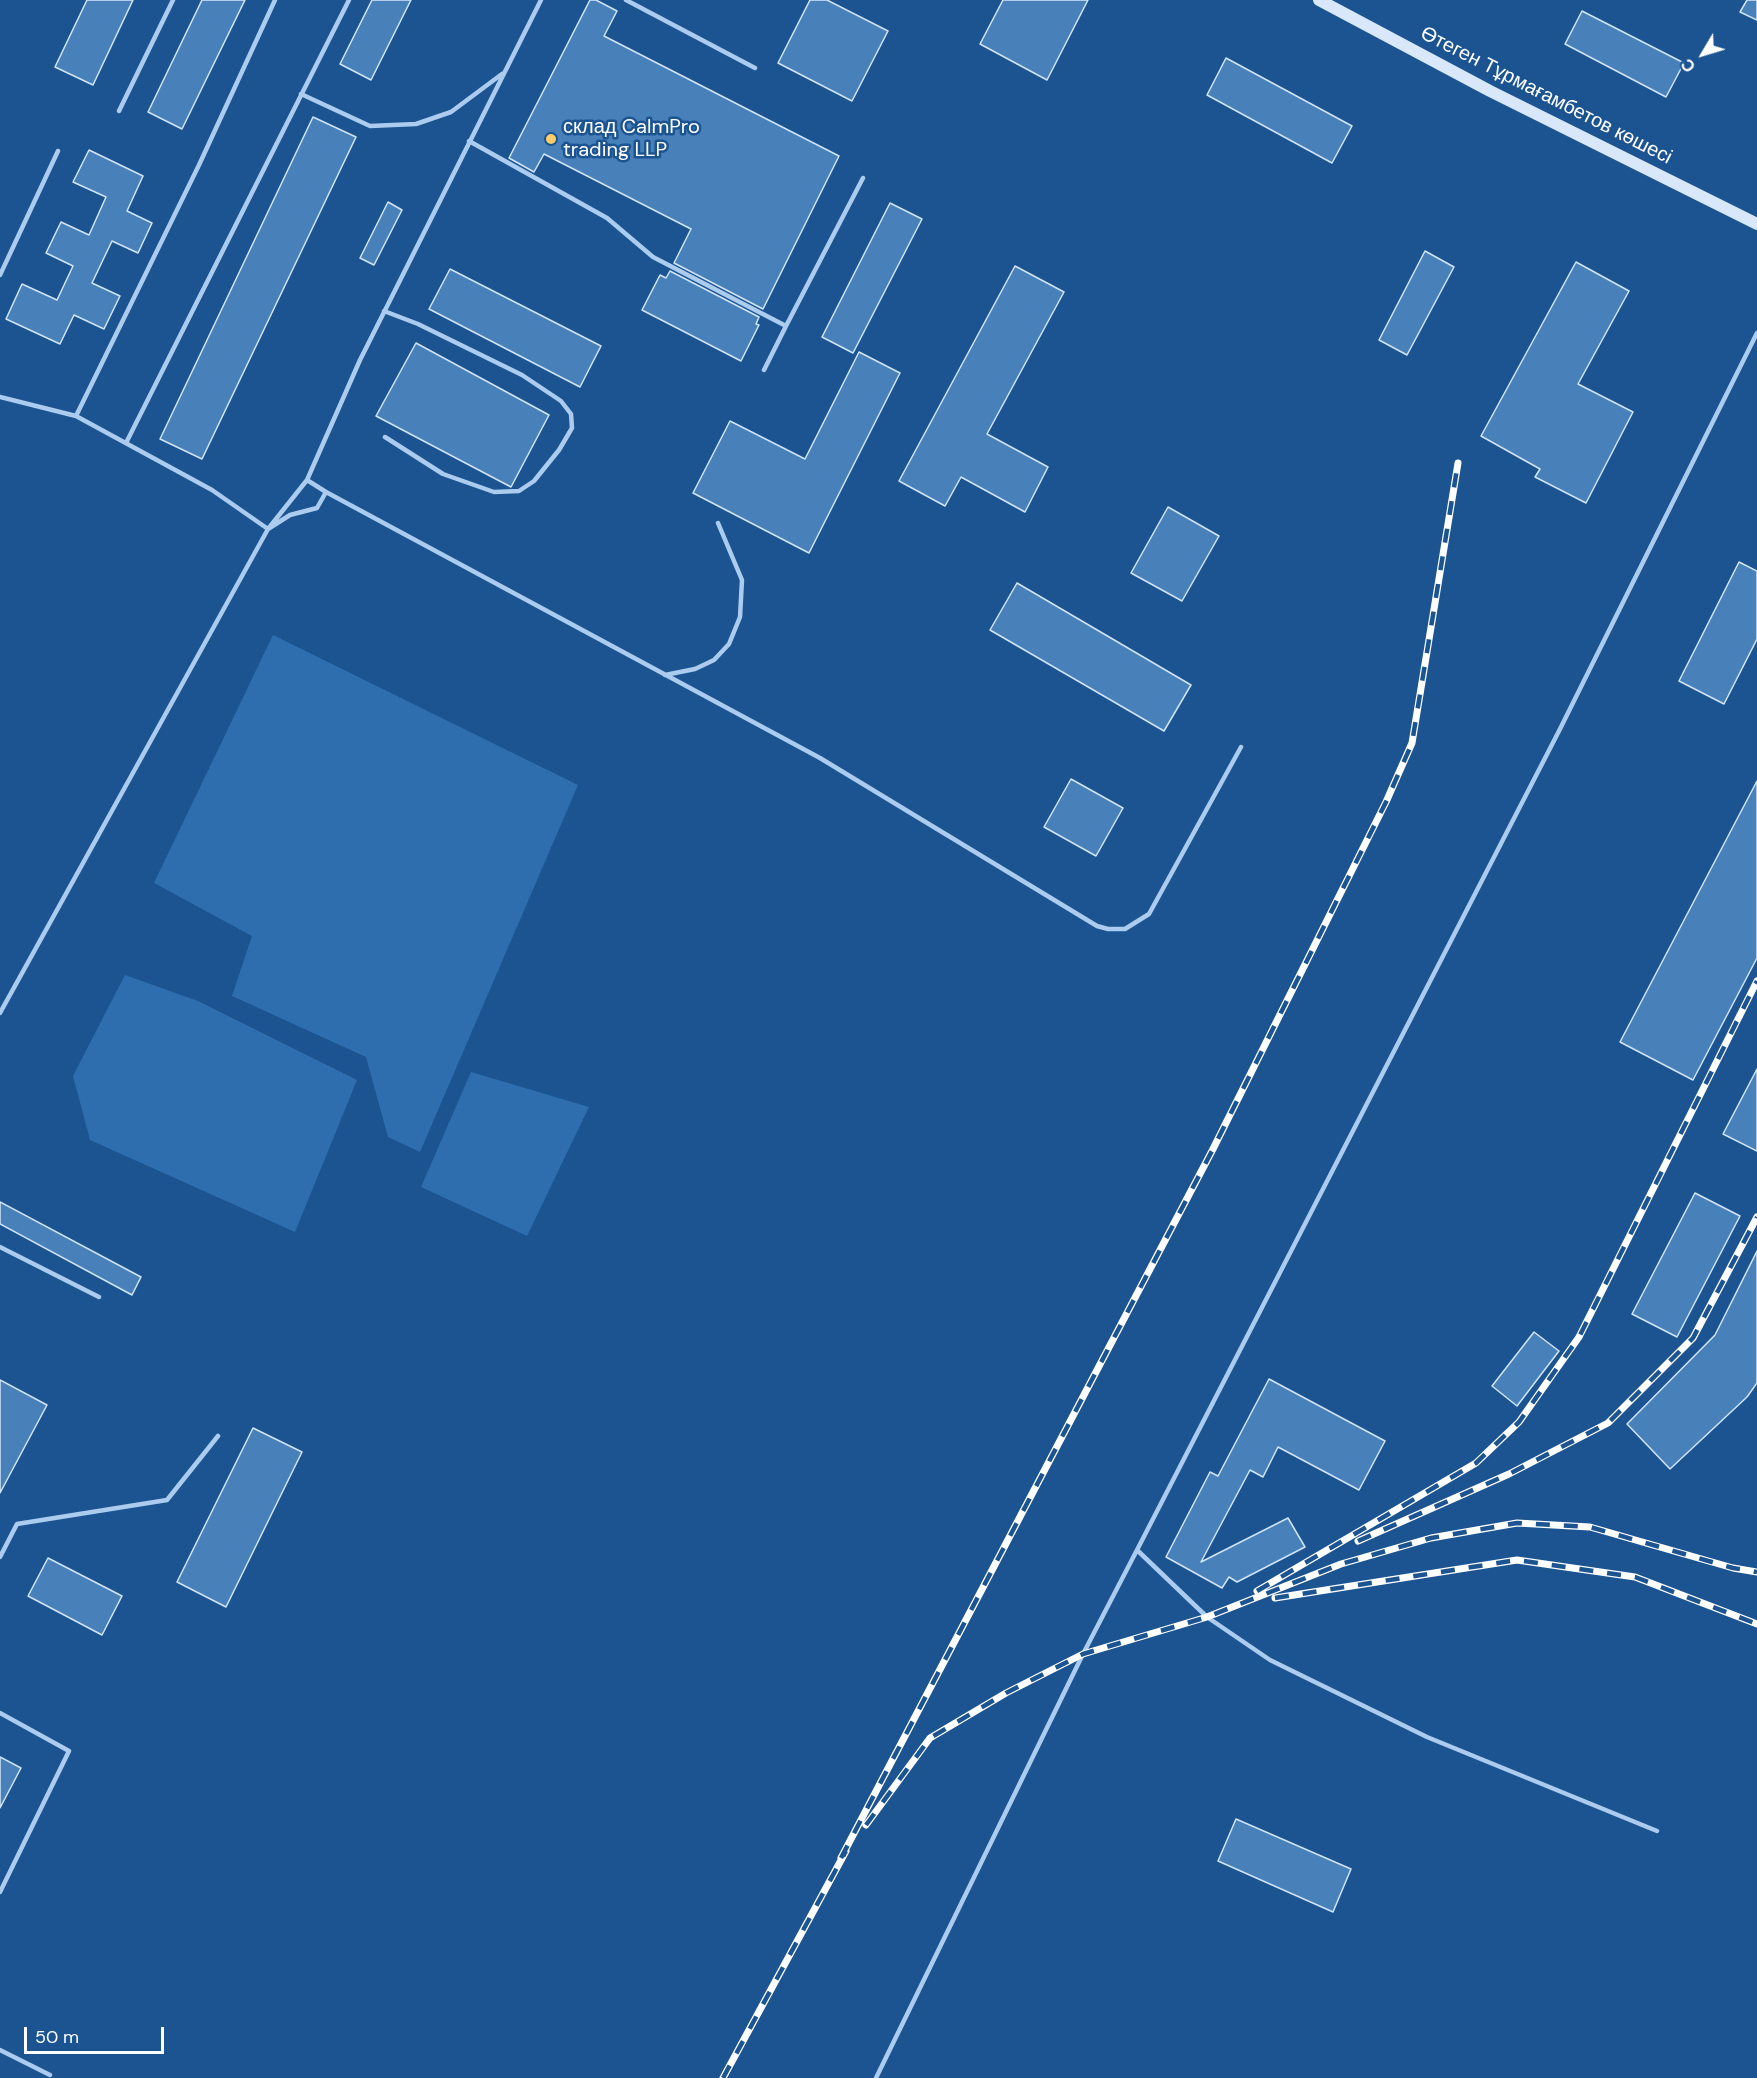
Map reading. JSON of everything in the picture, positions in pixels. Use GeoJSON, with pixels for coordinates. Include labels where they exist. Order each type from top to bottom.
{"type":"FeatureCollection","features":[{"type":"Feature","properties":{"kind":"street","name":"Өтеген Тұрмағамбетов көшесі"},"geometry":{"type":"LineString","coordinates":[[1319,0],[1490,91],[1757,224]]}},
{"type":"Feature","properties":{"kind":"lane"},"geometry":{"type":"LineString","coordinates":[[118,111],[173,0]]}},
{"type":"Feature","properties":{"kind":"lane"},"geometry":{"type":"LineString","coordinates":[[76,416],[200,165],[274,0]]}},
{"type":"Feature","properties":{"kind":"lane"},"geometry":{"type":"LineString","coordinates":[[126,442],[349,0]]}},
{"type":"Feature","properties":{"kind":"lane"},"geometry":{"type":"LineString","coordinates":[[0,1013],[268,529],[307,480],[384,311],[541,0]]}},
{"type":"Feature","properties":{"kind":"lane"},"geometry":{"type":"LineString","coordinates":[[626,0],[755,68]]}},
{"type":"Feature","properties":{"kind":"lane"},"geometry":{"type":"LineString","coordinates":[[301,94],[370,126],[416,124],[451,112],[504,73]]}},
{"type":"Feature","properties":{"kind":"lane"},"geometry":{"type":"LineString","coordinates":[[469,141],[607,218],[653,257],[786,326]]}},
{"type":"Feature","properties":{"kind":"lane"},"geometry":{"type":"LineString","coordinates":[[0,275],[58,151]]}},
{"type":"Feature","properties":{"kind":"lane"},"geometry":{"type":"LineString","coordinates":[[764,370],[863,178]]}},
{"type":"Feature","properties":{"kind":"lane"},"geometry":{"type":"LineString","coordinates":[[384,311],[418,324],[522,375],[561,400],[570,414],[572,429],[559,450],[534,481],[519,491],[494,492],[443,474],[385,437]]}},
{"type":"Feature","properties":{"kind":"lane"},"geometry":{"type":"LineString","coordinates":[[876,2078],[1083,1654],[1555,740],[1757,333]]}},
{"type":"Feature","properties":{"kind":"lane"},"geometry":{"type":"LineString","coordinates":[[0,397],[76,416],[212,490],[268,529]]}},
{"type":"Feature","properties":{"kind":"lane"},"geometry":{"type":"LineString","coordinates":[[307,480],[820,758],[1097,926],[1108,929],[1125,929],[1149,914],[1241,747]]}},
{"type":"Feature","properties":{"kind":"lane"},"geometry":{"type":"LineString","coordinates":[[268,529],[290,515],[316,508],[326,492]]}},
{"type":"Feature","properties":{"kind":"lane"},"geometry":{"type":"LineString","coordinates":[[665,675],[695,669],[714,660],[729,644],[740,617],[742,580],[718,523]]}},
{"type":"Feature","properties":{"kind":"lane"},"geometry":{"type":"LineString","coordinates":[[0,1246],[99,1297]]}},
{"type":"Feature","properties":{"kind":"lane"},"geometry":{"type":"LineString","coordinates":[[0,1557],[17,1524],[166,1500],[218,1436]]}},
{"type":"Feature","properties":{"kind":"lane"},"geometry":{"type":"LineString","coordinates":[[1137,1550],[1207,1617],[1270,1660],[1427,1737],[1657,1832]]}},
{"type":"Feature","properties":{"kind":"lane"},"geometry":{"type":"LineString","coordinates":[[0,1713],[69,1751],[0,1892]]}},
{"type":"Feature","properties":{"kind":"lane"},"geometry":{"type":"LineString","coordinates":[[0,2050],[50,2075]]}},
{"type":"Feature","properties":{"kind":"shaded area"},"geometry":{"type":"Polygon","coordinates":[[[273,635],[578,785],[420,1152],[388,1137],[366,1057],[232,996],[252,936],[154,883],[273,635]]]}},
{"type":"Feature","properties":{"kind":"shaded area"},"geometry":{"type":"Polygon","coordinates":[[[125,975],[198,1001],[357,1080],[295,1232],[90,1140],[73,1076],[125,975]]]}},
{"type":"Feature","properties":{"kind":"shaded area"},"geometry":{"type":"Polygon","coordinates":[[[471,1072],[589,1107],[527,1236],[421,1187],[471,1072]]]}},
{"type":"Feature","properties":{"kind":"building"},"geometry":{"type":"Polygon","coordinates":[[[87,0],[133,0],[93,85],[55,67],[87,0]]]}},
{"type":"Feature","properties":{"kind":"building"},"geometry":{"type":"Polygon","coordinates":[[[202,0],[245,0],[182,129],[148,112],[202,0]]]}},
{"type":"Feature","properties":{"kind":"building"},"geometry":{"type":"Polygon","coordinates":[[[372,0],[411,0],[371,80],[340,64],[372,0]]]}},
{"type":"Feature","properties":{"kind":"building"},"geometry":{"type":"Polygon","coordinates":[[[590,0],[596,0],[617,11],[604,36],[839,156],[763,309],[674,263],[691,229],[544,154],[534,172],[509,158],[590,0]]]}},
{"type":"Feature","properties":{"kind":"building"},"geometry":{"type":"Polygon","coordinates":[[[810,0],[827,0],[888,31],[852,101],[778,63],[810,0]]]}},
{"type":"Feature","properties":{"kind":"building"},"geometry":{"type":"Polygon","coordinates":[[[1003,0],[1088,0],[1047,80],[980,44],[1003,0]]]}},
{"type":"Feature","properties":{"kind":"building"},"geometry":{"type":"Polygon","coordinates":[[[1747,0],[1757,0],[1757,20],[1740,12],[1747,0]]]}},
{"type":"Feature","properties":{"kind":"building"},"geometry":{"type":"Polygon","coordinates":[[[1582,11],[1684,63],[1666,97],[1565,44],[1582,11]]]}},
{"type":"Feature","properties":{"kind":"building"},"geometry":{"type":"Polygon","coordinates":[[[1226,58],[1352,126],[1332,163],[1207,95],[1226,58]]]}},
{"type":"Feature","properties":{"kind":"building"},"geometry":{"type":"Polygon","coordinates":[[[313,117],[356,137],[202,459],[160,439],[313,117]]]}},
{"type":"Feature","properties":{"kind":"building"},"geometry":{"type":"Polygon","coordinates":[[[89,150],[143,176],[127,211],[152,223],[138,253],[112,241],[92,283],[120,296],[104,329],[74,315],[60,344],[6,319],[22,284],[57,300],[73,266],[46,253],[61,222],[89,235],[106,197],[73,182],[89,150]]]}},
{"type":"Feature","properties":{"kind":"building"},"geometry":{"type":"Polygon","coordinates":[[[388,202],[402,210],[374,265],[360,258],[388,202]]]}},
{"type":"Feature","properties":{"kind":"building"},"geometry":{"type":"Polygon","coordinates":[[[890,203],[922,219],[853,353],[822,337],[890,203]]]}},
{"type":"Feature","properties":{"kind":"building"},"geometry":{"type":"Polygon","coordinates":[[[1425,251],[1454,267],[1407,355],[1379,340],[1425,251]]]}},
{"type":"Feature","properties":{"kind":"building"},"geometry":{"type":"Polygon","coordinates":[[[1576,262],[1629,291],[1578,384],[1633,412],[1586,503],[1535,477],[1540,469],[1481,436],[1576,262]]]}},
{"type":"Feature","properties":{"kind":"building"},"geometry":{"type":"Polygon","coordinates":[[[1015,266],[1064,292],[987,434],[1048,467],[1025,512],[961,477],[945,506],[899,481],[1015,266]]]}},
{"type":"Feature","properties":{"kind":"building"},"geometry":{"type":"Polygon","coordinates":[[[450,269],[601,346],[580,387],[429,309],[450,269]]]}},
{"type":"Feature","properties":{"kind":"building"},"geometry":{"type":"Polygon","coordinates":[[[670,271],[759,317],[756,324],[759,325],[741,361],[642,310],[660,275],[666,278],[670,271]]]}},
{"type":"Feature","properties":{"kind":"building"},"geometry":{"type":"Polygon","coordinates":[[[416,343],[549,415],[511,487],[376,416],[416,343]]]}},
{"type":"Feature","properties":{"kind":"building"},"geometry":{"type":"Polygon","coordinates":[[[859,352],[900,373],[809,553],[693,493],[730,421],[805,459],[859,352]]]}},
{"type":"Feature","properties":{"kind":"building"},"geometry":{"type":"Polygon","coordinates":[[[1168,507],[1219,536],[1182,601],[1131,573],[1168,507]]]}},
{"type":"Feature","properties":{"kind":"building"},"geometry":{"type":"Polygon","coordinates":[[[1739,562],[1757,571],[1757,639],[1724,704],[1679,681],[1739,562]]]}},
{"type":"Feature","properties":{"kind":"building"},"geometry":{"type":"Polygon","coordinates":[[[1017,583],[1191,685],[1164,731],[990,630],[1017,583]]]}},
{"type":"Feature","properties":{"kind":"building"},"geometry":{"type":"Polygon","coordinates":[[[1071,779],[1123,808],[1096,856],[1044,827],[1071,779]]]}},
{"type":"Feature","properties":{"kind":"building"},"geometry":{"type":"Polygon","coordinates":[[[1757,781],[1757,958],[1693,1080],[1620,1042],[1757,781]]]}},
{"type":"Feature","properties":{"kind":"building"},"geometry":{"type":"Polygon","coordinates":[[[1757,1069],[1757,1151],[1723,1134],[1757,1069]]]}},
{"type":"Feature","properties":{"kind":"building"},"geometry":{"type":"Polygon","coordinates":[[[1695,1193],[1740,1216],[1677,1337],[1632,1314],[1695,1193]]]}},
{"type":"Feature","properties":{"kind":"building"},"geometry":{"type":"Polygon","coordinates":[[[0,1202],[141,1277],[132,1295],[0,1224],[0,1202]]]}},
{"type":"Feature","properties":{"kind":"building"},"geometry":{"type":"Polygon","coordinates":[[[1757,1251],[1757,1383],[1747,1397],[1670,1469],[1627,1424],[1715,1335],[1757,1251]]]}},
{"type":"Feature","properties":{"kind":"building"},"geometry":{"type":"Polygon","coordinates":[[[1534,1332],[1559,1351],[1517,1406],[1492,1386],[1534,1332]]]}},
{"type":"Feature","properties":{"kind":"building"},"geometry":{"type":"Polygon","coordinates":[[[1269,1379],[1385,1441],[1359,1490],[1278,1447],[1263,1477],[1250,1470],[1201,1562],[1288,1518],[1305,1547],[1237,1582],[1229,1577],[1222,1588],[1166,1557],[1210,1472],[1218,1476],[1269,1379]]]}},
{"type":"Feature","properties":{"kind":"building"},"geometry":{"type":"Polygon","coordinates":[[[0,1380],[47,1405],[0,1493],[0,1380]]]}},
{"type":"Feature","properties":{"kind":"building"},"geometry":{"type":"Polygon","coordinates":[[[253,1428],[302,1452],[226,1607],[177,1582],[253,1428]]]}},
{"type":"Feature","properties":{"kind":"building"},"geometry":{"type":"Polygon","coordinates":[[[48,1558],[122,1596],[102,1635],[28,1596],[48,1558]]]}},
{"type":"Feature","properties":{"kind":"building"},"geometry":{"type":"Polygon","coordinates":[[[0,1757],[21,1768],[0,1808],[0,1757]]]}},
{"type":"Feature","properties":{"kind":"building"},"geometry":{"type":"Polygon","coordinates":[[[1236,1819],[1351,1869],[1333,1912],[1218,1861],[1236,1819]]]}},
{"type":"Feature","properties":{"kind":"railway"},"geometry":{"type":"LineString","coordinates":[[841,1858],[1213,1149],[1386,802],[1412,743],[1458,463]]}},
{"type":"Feature","properties":{"kind":"railway"},"geometry":{"type":"LineString","coordinates":[[1257,1591],[1476,1463],[1519,1422],[1579,1337],[1757,981]]}},
{"type":"Feature","properties":{"kind":"railway"},"geometry":{"type":"LineString","coordinates":[[1358,1541],[1509,1474],[1608,1423],[1693,1338],[1757,1217]]}},
{"type":"Feature","properties":{"kind":"railway"},"geometry":{"type":"LineString","coordinates":[[866,1825],[930,1738],[1006,1693],[1083,1654],[1207,1617],[1341,1564],[1431,1538],[1517,1523],[1590,1527],[1733,1568],[1757,1572]]}},
{"type":"Feature","properties":{"kind":"railway"},"geometry":{"type":"LineString","coordinates":[[1275,1598],[1517,1560],[1635,1577],[1757,1624]]}},
{"type":"Feature","properties":{"kind":"railway"},"geometry":{"type":"LineString","coordinates":[[723,2078],[846,1851]]}},
{"type":"Feature","properties":{"kind":"place","name":"склад CalmPro trading LLP"},"geometry":{"type":"Point","coordinates":[551,139]}}]}
